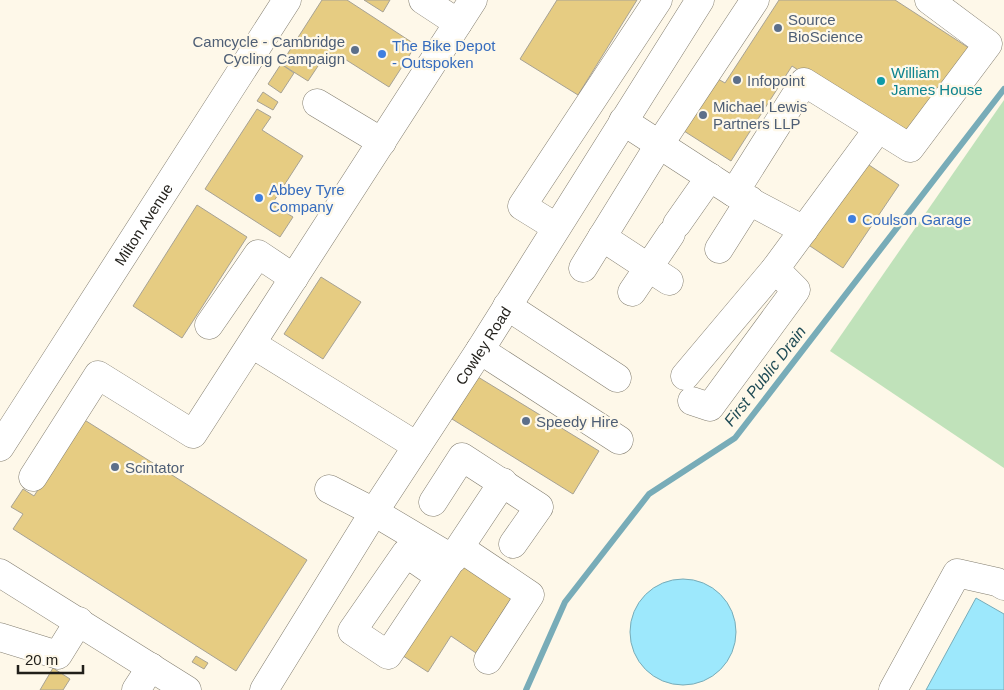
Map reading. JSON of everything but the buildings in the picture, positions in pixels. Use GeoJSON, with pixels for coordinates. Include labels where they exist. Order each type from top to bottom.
{"type":"FeatureCollection","features":[{"type":"Feature","properties":{"kind":"street","name":"Milton Avenue"},"geometry":{"type":"LineString","coordinates":[[0,447],[287,0]]}},
{"type":"Feature","properties":{"kind":"street"},"geometry":{"type":"LineString","coordinates":[[423,0],[458,23]]}},
{"type":"Feature","properties":{"kind":"street"},"geometry":{"type":"LineString","coordinates":[[33,477],[98,375],[193,434],[294,278],[328,211],[382,142],[472,0]]}},
{"type":"Feature","properties":{"kind":"street"},"geometry":{"type":"LineString","coordinates":[[556,227],[522,206],[658,0]]}},
{"type":"Feature","properties":{"kind":"street","name":"Cowley Road"},"geometry":{"type":"LineString","coordinates":[[264,690],[374,512],[480,350],[700,0]]}},
{"type":"Feature","properties":{"kind":"street"},"geometry":{"type":"LineString","coordinates":[[583,268],[659,145],[755,0]]}},
{"type":"Feature","properties":{"kind":"street"},"geometry":{"type":"LineString","coordinates":[[719,249],[742,197],[804,82],[910,148],[988,44],[928,0]]}},
{"type":"Feature","properties":{"kind":"street"},"geometry":{"type":"LineString","coordinates":[[317,103],[382,142]]}},
{"type":"Feature","properties":{"kind":"street"},"geometry":{"type":"LineString","coordinates":[[623,121],[742,197],[804,230]]}},
{"type":"Feature","properties":{"kind":"street"},"geometry":{"type":"LineString","coordinates":[[775,269],[796,290],[710,406],[688,388],[775,269],[878,129]]}},
{"type":"Feature","properties":{"kind":"street"},"geometry":{"type":"LineString","coordinates":[[632,292],[659,275],[674,229],[710,177]]}},
{"type":"Feature","properties":{"kind":"street"},"geometry":{"type":"LineString","coordinates":[[602,237],[659,275]]}},
{"type":"Feature","properties":{"kind":"street"},"geometry":{"type":"LineString","coordinates":[[209,325],[258,254],[294,278]]}},
{"type":"Feature","properties":{"kind":"street"},"geometry":{"type":"LineString","coordinates":[[507,306],[617,378]]}},
{"type":"Feature","properties":{"kind":"street"},"geometry":{"type":"LineString","coordinates":[[252,344],[417,446]]}},
{"type":"Feature","properties":{"kind":"street"},"geometry":{"type":"LineString","coordinates":[[480,350],[619,440]]}},
{"type":"Feature","properties":{"kind":"street"},"geometry":{"type":"LineString","coordinates":[[433,502],[462,457],[540,507],[513,544]]}},
{"type":"Feature","properties":{"kind":"street"},"geometry":{"type":"LineString","coordinates":[[447,559],[503,482]]}},
{"type":"Feature","properties":{"kind":"street"},"geometry":{"type":"LineString","coordinates":[[329,489],[374,512],[447,559],[530,595],[488,660]]}},
{"type":"Feature","properties":{"kind":"street"},"geometry":{"type":"LineString","coordinates":[[0,573],[187,690]]}},
{"type":"Feature","properties":{"kind":"street"},"geometry":{"type":"LineString","coordinates":[[893,690],[957,573],[997,582],[1004,586]]}},
{"type":"Feature","properties":{"kind":"street"},"geometry":{"type":"LineString","coordinates":[[0,637],[58,655],[72,617]]}},
{"type":"Feature","properties":{"kind":"street"},"geometry":{"type":"LineString","coordinates":[[136,690],[151,667]]}},
{"type":"Feature","properties":{"kind":"green space"},"geometry":{"type":"Polygon","coordinates":[[[1004,100],[1004,468],[830,351],[1004,100]]]}},
{"type":"Feature","properties":{"kind":"water"},"geometry":{"type":"Polygon","coordinates":[[[683,579],[703,583],[721,594],[732,612],[736,632],[732,652],[721,670],[703,681],[683,685],[663,681],[645,670],[634,652],[630,632],[634,612],[645,594],[663,583],[683,579]]]}},
{"type":"Feature","properties":{"kind":"water"},"geometry":{"type":"Polygon","coordinates":[[[976,598],[1004,614],[1004,690],[926,690],[976,598]]]}},
{"type":"Feature","properties":{"kind":"waterway","name":"First Public Drain"},"geometry":{"type":"LineString","coordinates":[[526,690],[565,602],[649,494],[735,438],[1004,89]]}},
{"type":"Feature","properties":{"kind":"place","name":"Source BioScience"},"geometry":{"type":"Point","coordinates":[778,28]}},
{"type":"Feature","properties":{"kind":"place","name":"Camcycle - Cambridge Cycling Campaign"},"geometry":{"type":"Point","coordinates":[355,50]}},
{"type":"Feature","properties":{"kind":"place","name":"The Bike Depot - Outspoken"},"geometry":{"type":"Point","coordinates":[382,54]}},
{"type":"Feature","properties":{"kind":"place","name":"Infopoint"},"geometry":{"type":"Point","coordinates":[737,80]}},
{"type":"Feature","properties":{"kind":"place","name":"William James House"},"geometry":{"type":"Point","coordinates":[881,81]}},
{"type":"Feature","properties":{"kind":"place","name":"Michael Lewis Partners LLP"},"geometry":{"type":"Point","coordinates":[703,115]}},
{"type":"Feature","properties":{"kind":"place","name":"Abbey Tyre Company"},"geometry":{"type":"Point","coordinates":[259,198]}},
{"type":"Feature","properties":{"kind":"place","name":"Coulson Garage"},"geometry":{"type":"Point","coordinates":[852,219]}},
{"type":"Feature","properties":{"kind":"place","name":"Speedy Hire"},"geometry":{"type":"Point","coordinates":[526,421]}},
{"type":"Feature","properties":{"kind":"place","name":"Scintator"},"geometry":{"type":"Point","coordinates":[115,467]}}]}
